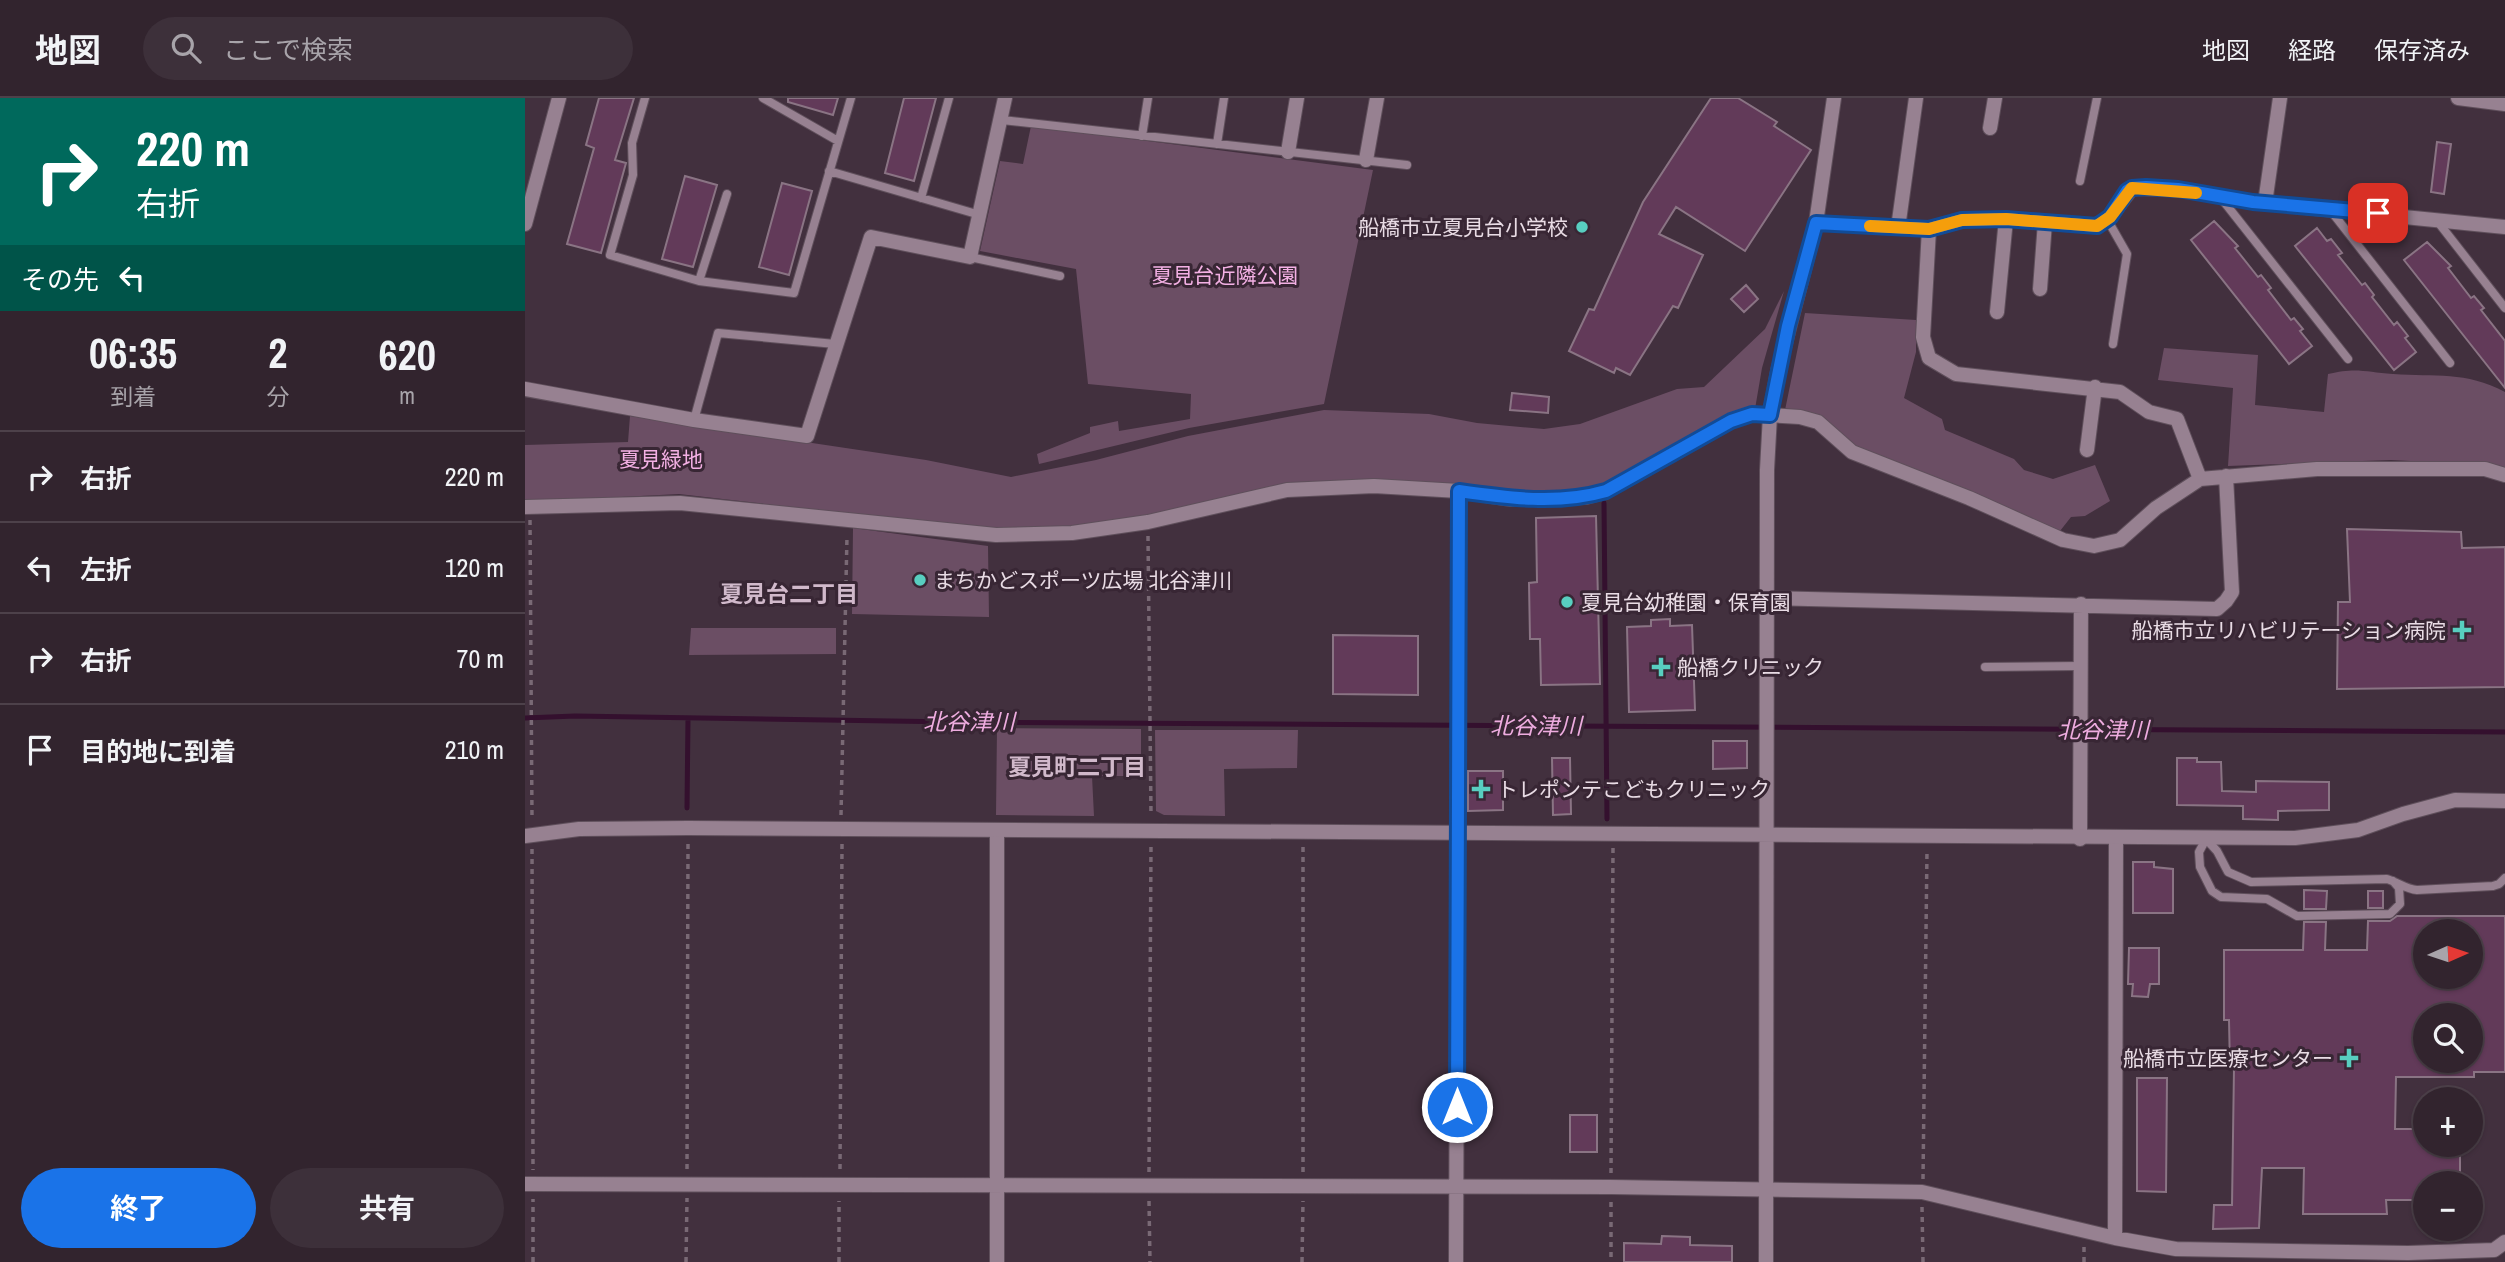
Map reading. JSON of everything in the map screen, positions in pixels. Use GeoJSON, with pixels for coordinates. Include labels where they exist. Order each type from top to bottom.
{"type":"FeatureCollection","features":[{"type":"Feature","properties":{"kind":"street"},"geometry":{"type":"LineString","coordinates":[[525,224],[559,98]]}},
{"type":"Feature","properties":{"kind":"street"},"geometry":{"type":"LineString","coordinates":[[525,390],[694,420],[807,436],[871,237],[970,257],[1005,98]]}},
{"type":"Feature","properties":{"kind":"street"},"geometry":{"type":"LineString","coordinates":[[1288,152],[1297,98]]}},
{"type":"Feature","properties":{"kind":"street"},"geometry":{"type":"LineString","coordinates":[[1366,160],[1377,98]]}},
{"type":"Feature","properties":{"kind":"street"},"geometry":{"type":"LineString","coordinates":[[1766,1262],[1766,728],[1770,415],[1788,326],[1816,223],[1834,98]]}},
{"type":"Feature","properties":{"kind":"street"},"geometry":{"type":"LineString","coordinates":[[1898,228],[1916,98]]}},
{"type":"Feature","properties":{"kind":"street"},"geometry":{"type":"LineString","coordinates":[[1990,128],[1994,98]]}},
{"type":"Feature","properties":{"kind":"street"},"geometry":{"type":"LineString","coordinates":[[2265,203],[2280,98]]}},
{"type":"Feature","properties":{"kind":"street"},"geometry":{"type":"LineString","coordinates":[[2458,98],[2505,104]]}},
{"type":"Feature","properties":{"kind":"street"},"geometry":{"type":"LineString","coordinates":[[1816,223],[1929,229],[1962,220],[2006,219],[2097,226],[2107,219],[2132,188],[2178,189],[2221,198],[2505,227]]}},
{"type":"Feature","properties":{"kind":"street"},"geometry":{"type":"LineString","coordinates":[[1997,312],[2006,219]]}},
{"type":"Feature","properties":{"kind":"street"},"geometry":{"type":"LineString","coordinates":[[2040,289],[2045,222]]}},
{"type":"Feature","properties":{"kind":"street"},"geometry":{"type":"LineString","coordinates":[[1929,229],[1923,337],[1929,358],[1956,374],[2029,384],[2095,387],[2120,392],[2149,412],[2177,419],[2200,479]]}},
{"type":"Feature","properties":{"kind":"street"},"geometry":{"type":"LineString","coordinates":[[2087,450],[2095,387]]}},
{"type":"Feature","properties":{"kind":"street"},"geometry":{"type":"LineString","coordinates":[[528,507],[680,503],[996,535],[1072,533],[1148,522],[1287,490],[1374,486],[1459,491],[1511,499],[1585,497],[1606,491],[1731,421],[1752,414],[1800,417],[1818,422],[1852,452],[1969,498],[2063,540],[2094,547],[2120,540],[2156,508],[2200,479],[2317,469],[2378,468],[2485,469],[2505,475]]}},
{"type":"Feature","properties":{"kind":"street"},"geometry":{"type":"LineString","coordinates":[[1767,598],[2217,609],[2232,592],[2226,476]]}},
{"type":"Feature","properties":{"kind":"street"},"geometry":{"type":"LineString","coordinates":[[1456,1262],[1459,491]]}},
{"type":"Feature","properties":{"kind":"street"},"geometry":{"type":"LineString","coordinates":[[2080,839],[2081,604]]}},
{"type":"Feature","properties":{"kind":"street"},"geometry":{"type":"LineString","coordinates":[[529,834],[579,829],[688,828],[2206,839],[2325,836],[2368,827],[2444,803],[2481,799],[2505,801]]}},
{"type":"Feature","properties":{"kind":"street"},"geometry":{"type":"LineString","coordinates":[[997,831],[997,1262]]}},
{"type":"Feature","properties":{"kind":"street"},"geometry":{"type":"LineString","coordinates":[[2115,1238],[2116,839]]}},
{"type":"Feature","properties":{"kind":"street"},"geometry":{"type":"LineString","coordinates":[[529,1184],[1456,1186],[1922,1192],[2115,1238],[2176,1249],[2409,1253],[2494,1250],[2505,1242]]}},
{"type":"Feature","properties":{"kind":"lane"},"geometry":{"type":"LineString","coordinates":[[645,98],[632,143],[633,175],[610,255],[699,281],[794,293],[851,98]]}},
{"type":"Feature","properties":{"kind":"lane"},"geometry":{"type":"LineString","coordinates":[[763,98],[838,141]]}},
{"type":"Feature","properties":{"kind":"lane"},"geometry":{"type":"LineString","coordinates":[[921,198],[949,98]]}},
{"type":"Feature","properties":{"kind":"lane"},"geometry":{"type":"LineString","coordinates":[[1142,136],[1147,98]]}},
{"type":"Feature","properties":{"kind":"lane"},"geometry":{"type":"LineString","coordinates":[[1217,144],[1224,98]]}},
{"type":"Feature","properties":{"kind":"lane"},"geometry":{"type":"LineString","coordinates":[[2080,181],[2098,98]]}},
{"type":"Feature","properties":{"kind":"lane"},"geometry":{"type":"LineString","coordinates":[[1002,120],[1407,165]]}},
{"type":"Feature","properties":{"kind":"lane"},"geometry":{"type":"LineString","coordinates":[[829,171],[980,215]]}},
{"type":"Feature","properties":{"kind":"lane"},"geometry":{"type":"LineString","coordinates":[[699,281],[727,194]]}},
{"type":"Feature","properties":{"kind":"lane"},"geometry":{"type":"LineString","coordinates":[[2221,198],[2349,359]]}},
{"type":"Feature","properties":{"kind":"lane"},"geometry":{"type":"LineString","coordinates":[[2330,209],[2449,363]]}},
{"type":"Feature","properties":{"kind":"lane"},"geometry":{"type":"LineString","coordinates":[[2435,218],[2505,308]]}},
{"type":"Feature","properties":{"kind":"lane"},"geometry":{"type":"LineString","coordinates":[[2107,219],[2127,254],[2113,344]]}},
{"type":"Feature","properties":{"kind":"lane"},"geometry":{"type":"LineString","coordinates":[[970,257],[1060,276]]}},
{"type":"Feature","properties":{"kind":"lane"},"geometry":{"type":"LineString","coordinates":[[694,420],[717,333],[835,344]]}},
{"type":"Feature","properties":{"kind":"lane"},"geometry":{"type":"LineString","coordinates":[[1985,667],[2080,666]]}},
{"type":"Feature","properties":{"kind":"lane"},"geometry":{"type":"LineString","coordinates":[[2393,881],[2399,888],[2400,904],[2390,914],[2297,916],[2267,899],[2229,900],[2212,891],[2200,867],[2199,852],[2206,839],[2228,872],[2251,882],[2393,881],[2417,890],[2493,886],[2505,878]]}},
{"type":"Feature","properties":{"kind":"path"},"geometry":{"type":"LineString","coordinates":[[528,507],[529,1184],[533,1262]]}},
{"type":"Feature","properties":{"kind":"path"},"geometry":{"type":"LineString","coordinates":[[839,1262],[847,519]]}},
{"type":"Feature","properties":{"kind":"path"},"geometry":{"type":"LineString","coordinates":[[1148,522],[1150,1262]]}},
{"type":"Feature","properties":{"kind":"path"},"geometry":{"type":"LineString","coordinates":[[686,1262],[688,828]]}},
{"type":"Feature","properties":{"kind":"path"},"geometry":{"type":"LineString","coordinates":[[1302,1262],[1304,831]]}},
{"type":"Feature","properties":{"kind":"path"},"geometry":{"type":"LineString","coordinates":[[1611,1262],[1613,836]]}},
{"type":"Feature","properties":{"kind":"path"},"geometry":{"type":"LineString","coordinates":[[1923,1262],[1927,838]]}},
{"type":"Feature","properties":{"kind":"green space","name":"夏見台近隣公園"},"geometry":{"type":"Polygon","coordinates":[[[1031,126],[1373,170],[1324,404],[1189,428],[1039,464],[1037,454],[1090,433],[1090,427],[1118,421],[1119,431],[1190,419],[1191,394],[1088,384],[1076,269],[980,251],[1000,161],[1023,164],[1031,126]]]}},
{"type":"Feature","properties":{"kind":"green space","name":"夏見緑地"},"geometry":{"type":"Polygon","coordinates":[[[1784,291],[1762,368],[1755,409],[1728,418],[1603,484],[1586,490],[1562,493],[1373,480],[1072,529],[998,531],[679,494],[525,502],[525,445],[628,442],[630,416],[926,460],[1011,477],[1096,460],[1188,436],[1324,410],[1429,414],[1477,423],[1544,429],[1580,424],[1677,389],[1704,387],[1765,329],[1784,291]]]}},
{"type":"Feature","properties":{"kind":"green space"},"geometry":{"type":"Polygon","coordinates":[[[1805,313],[1916,320],[1916,352],[1904,398],[1942,419],[1945,430],[2014,459],[2024,470],[2053,479],[2095,465],[2110,501],[2085,516],[2071,517],[2060,531],[1857,448],[1785,410],[1805,313]]]}},
{"type":"Feature","properties":{"kind":"green space"},"geometry":{"type":"Polygon","coordinates":[[[2164,348],[2258,355],[2255,405],[2324,412],[2328,374],[2346,371],[2450,376],[2490,385],[2505,392],[2505,469],[2487,465],[2391,460],[2228,466],[2233,388],[2158,380],[2164,348]]]}},
{"type":"Feature","properties":{"kind":"green space","name":"まちかどスポーツ広場 北谷津川"},"geometry":{"type":"Polygon","coordinates":[[[853,528],[988,546],[989,617],[852,614],[853,528]]]}},
{"type":"Feature","properties":{"kind":"green space"},"geometry":{"type":"Polygon","coordinates":[[[691,628],[836,628],[836,654],[689,655],[691,628]]]}},
{"type":"Feature","properties":{"kind":"green space"},"geometry":{"type":"Polygon","coordinates":[[[997,728],[1141,729],[1141,776],[1092,776],[1094,816],[996,815],[997,728]]]}},
{"type":"Feature","properties":{"kind":"green space"},"geometry":{"type":"Polygon","coordinates":[[[1155,730],[1298,730],[1297,768],[1224,769],[1225,816],[1164,815],[1156,811],[1155,730]]]}},
{"type":"Feature","properties":{"kind":"building"},"geometry":{"type":"Polygon","coordinates":[[[599,98],[634,98],[615,160],[626,163],[601,253],[567,244],[594,148],[586,145],[599,98]]]}},
{"type":"Feature","properties":{"kind":"building"},"geometry":{"type":"Polygon","coordinates":[[[788,98],[838,98],[833,115],[788,102],[788,98]]]}},
{"type":"Feature","properties":{"kind":"building"},"geometry":{"type":"Polygon","coordinates":[[[904,98],[936,98],[914,181],[885,173],[904,98]]]}},
{"type":"Feature","properties":{"kind":"building"},"geometry":{"type":"Polygon","coordinates":[[[1711,98],[1738,98],[1777,122],[1774,126],[1811,150],[1745,251],[1676,207],[1659,234],[1703,255],[1678,308],[1673,306],[1630,375],[1616,368],[1614,373],[1569,351],[1589,309],[1594,310],[1643,202],[1711,98]]]}},
{"type":"Feature","properties":{"kind":"building"},"geometry":{"type":"Polygon","coordinates":[[[2437,142],[2451,144],[2444,194],[2431,192],[2437,142]]]}},
{"type":"Feature","properties":{"kind":"building"},"geometry":{"type":"Polygon","coordinates":[[[685,176],[717,185],[693,267],[662,259],[685,176]]]}},
{"type":"Feature","properties":{"kind":"building"},"geometry":{"type":"Polygon","coordinates":[[[782,183],[812,191],[789,275],[759,267],[782,183]]]}},
{"type":"Feature","properties":{"kind":"building"},"geometry":{"type":"Polygon","coordinates":[[[2214,221],[2238,246],[2235,248],[2258,277],[2261,275],[2271,288],[2268,290],[2291,320],[2294,318],[2303,329],[2300,331],[2312,346],[2289,364],[2191,240],[2214,221]]]}},
{"type":"Feature","properties":{"kind":"building"},"geometry":{"type":"Polygon","coordinates":[[[2317,228],[2327,241],[2331,239],[2342,253],[2338,255],[2362,285],[2365,283],[2374,295],[2372,297],[2394,325],[2397,322],[2408,336],[2405,338],[2416,352],[2394,370],[2295,246],[2317,228]]]}},
{"type":"Feature","properties":{"kind":"building"},"geometry":{"type":"Polygon","coordinates":[[[2427,242],[2451,266],[2448,268],[2471,298],[2474,296],[2484,308],[2481,310],[2505,341],[2505,388],[2404,260],[2427,242]]]}},
{"type":"Feature","properties":{"kind":"building"},"geometry":{"type":"Polygon","coordinates":[[[1746,285],[1758,299],[1744,312],[1731,299],[1746,285]]]}},
{"type":"Feature","properties":{"kind":"building"},"geometry":{"type":"Polygon","coordinates":[[[1512,393],[1549,397],[1548,413],[1510,410],[1512,393]]]}},
{"type":"Feature","properties":{"kind":"building"},"geometry":{"type":"Polygon","coordinates":[[[1596,516],[1600,684],[1541,685],[1540,639],[1530,639],[1529,583],[1537,582],[1536,518],[1596,516]]]}},
{"type":"Feature","properties":{"kind":"building"},"geometry":{"type":"Polygon","coordinates":[[[2347,529],[2461,532],[2462,548],[2505,547],[2505,687],[2337,689],[2338,602],[2350,602],[2347,529]]]}},
{"type":"Feature","properties":{"kind":"building"},"geometry":{"type":"Polygon","coordinates":[[[1670,619],[1670,626],[1692,625],[1695,710],[1629,712],[1627,627],[1651,626],[1651,620],[1670,619]]]}},
{"type":"Feature","properties":{"kind":"building"},"geometry":{"type":"Polygon","coordinates":[[[1333,635],[1418,636],[1418,695],[1333,694],[1333,635]]]}},
{"type":"Feature","properties":{"kind":"building"},"geometry":{"type":"Polygon","coordinates":[[[1713,741],[1747,741],[1747,768],[1713,769],[1713,741]]]}},
{"type":"Feature","properties":{"kind":"building"},"geometry":{"type":"Polygon","coordinates":[[[1552,758],[1570,758],[1571,814],[1553,815],[1552,758]]]}},
{"type":"Feature","properties":{"kind":"building"},"geometry":{"type":"Polygon","coordinates":[[[2177,758],[2197,758],[2197,762],[2221,762],[2222,791],[2256,792],[2256,781],[2329,782],[2329,810],[2278,811],[2278,820],[2243,819],[2243,806],[2177,805],[2177,758]]]}},
{"type":"Feature","properties":{"kind":"building"},"geometry":{"type":"Polygon","coordinates":[[[1468,771],[1503,771],[1503,810],[1468,811],[1468,771]]]}},
{"type":"Feature","properties":{"kind":"building"},"geometry":{"type":"Polygon","coordinates":[[[2133,862],[2154,862],[2154,867],[2173,869],[2173,913],[2133,913],[2133,862]]]}},
{"type":"Feature","properties":{"kind":"building"},"geometry":{"type":"Polygon","coordinates":[[[2304,890],[2327,891],[2326,909],[2304,909],[2304,890]]]}},
{"type":"Feature","properties":{"kind":"building"},"geometry":{"type":"Polygon","coordinates":[[[2368,891],[2383,891],[2383,908],[2368,908],[2368,891]]]}},
{"type":"Feature","properties":{"kind":"building"},"geometry":{"type":"Polygon","coordinates":[[[2397,916],[2505,916],[2505,1072],[2483,1072],[2483,1003],[2413,1003],[2413,1073],[2474,1073],[2474,1077],[2396,1077],[2395,1129],[2413,1129],[2413,1157],[2460,1157],[2460,1171],[2413,1171],[2413,1200],[2386,1200],[2387,1214],[2303,1214],[2304,1168],[2262,1168],[2259,1228],[2213,1229],[2214,1205],[2232,1205],[2234,1068],[2230,1068],[2229,1020],[2224,1020],[2224,950],[2303,950],[2304,922],[2326,922],[2325,950],[2367,950],[2368,921],[2390,921],[2397,916]]]}},
{"type":"Feature","properties":{"kind":"building"},"geometry":{"type":"Polygon","coordinates":[[[2129,948],[2159,948],[2159,984],[2150,984],[2148,997],[2132,996],[2133,984],[2128,984],[2129,948]]]}},
{"type":"Feature","properties":{"kind":"building"},"geometry":{"type":"Polygon","coordinates":[[[2137,1078],[2167,1078],[2166,1192],[2137,1191],[2137,1078]]]}},
{"type":"Feature","properties":{"kind":"building"},"geometry":{"type":"Polygon","coordinates":[[[1570,1115],[1597,1115],[1597,1152],[1570,1152],[1570,1115]]]}},
{"type":"Feature","properties":{"kind":"building"},"geometry":{"type":"Polygon","coordinates":[[[1662,1236],[1690,1237],[1690,1245],[1732,1246],[1732,1262],[1624,1262],[1624,1243],[1661,1244],[1662,1236]]]}},
{"type":"Feature","properties":{"kind":"waterway"},"geometry":{"type":"LineString","coordinates":[[1604,503],[1607,819]]}},
{"type":"Feature","properties":{"kind":"waterway","name":"北谷津川"},"geometry":{"type":"LineString","coordinates":[[525,718],[575,716],[956,722],[2505,732]]}},
{"type":"Feature","properties":{"kind":"waterway"},"geometry":{"type":"LineString","coordinates":[[687,808],[688,718]]}},
{"type":"Feature","properties":{"kind":"slow traffic"},"geometry":{"type":"LineString","coordinates":[[1870,226],[1929,229],[1962,220],[2006,219],[2097,226],[2110,217],[2127,191],[2132,188],[2178,189],[2196,193]]}},
{"type":"Feature","properties":{"kind":"place","name":"船橋市立夏見台小学校"},"geometry":{"type":"Point","coordinates":[1582,227]}},
{"type":"Feature","properties":{"kind":"place","name":"まちかどスポーツ広場 北谷津川"},"geometry":{"type":"Point","coordinates":[920,580]}},
{"type":"Feature","properties":{"kind":"place","name":"夏見台幼稚園・保育園"},"geometry":{"type":"Point","coordinates":[1567,602]}},
{"type":"Feature","properties":{"kind":"place","name":"船橋市立リハビリテーション病院"},"geometry":{"type":"Point","coordinates":[2462,630]}},
{"type":"Feature","properties":{"kind":"place","name":"船橋クリニック"},"geometry":{"type":"Point","coordinates":[1661,667]}},
{"type":"Feature","properties":{"kind":"place","name":"トレポンテこどもクリニック"},"geometry":{"type":"Point","coordinates":[1481,789]}},
{"type":"Feature","properties":{"kind":"place","name":"船橋市立医療センター"},"geometry":{"type":"Point","coordinates":[2349,1058]}},
{"type":"Feature","properties":{"kind":"district","name":"夏見台二丁目"},"geometry":{"type":"Point","coordinates":[789,593]}},
{"type":"Feature","properties":{"kind":"district","name":"夏見町二丁目"},"geometry":{"type":"Point","coordinates":[1077,766]}},
{"type":"Feature","properties":{"kind":"route"},"geometry":{"type":"LineString","coordinates":[[1457,1107],[1459,491],[1511,499],[1585,497],[1606,491],[1731,421],[1752,414],[1770,415],[1788,326],[1816,223],[1929,229],[1962,220],[2006,219],[2097,226],[2110,217],[2127,191],[2146,187],[2178,189],[2253,202],[2378,213]]}}]}
